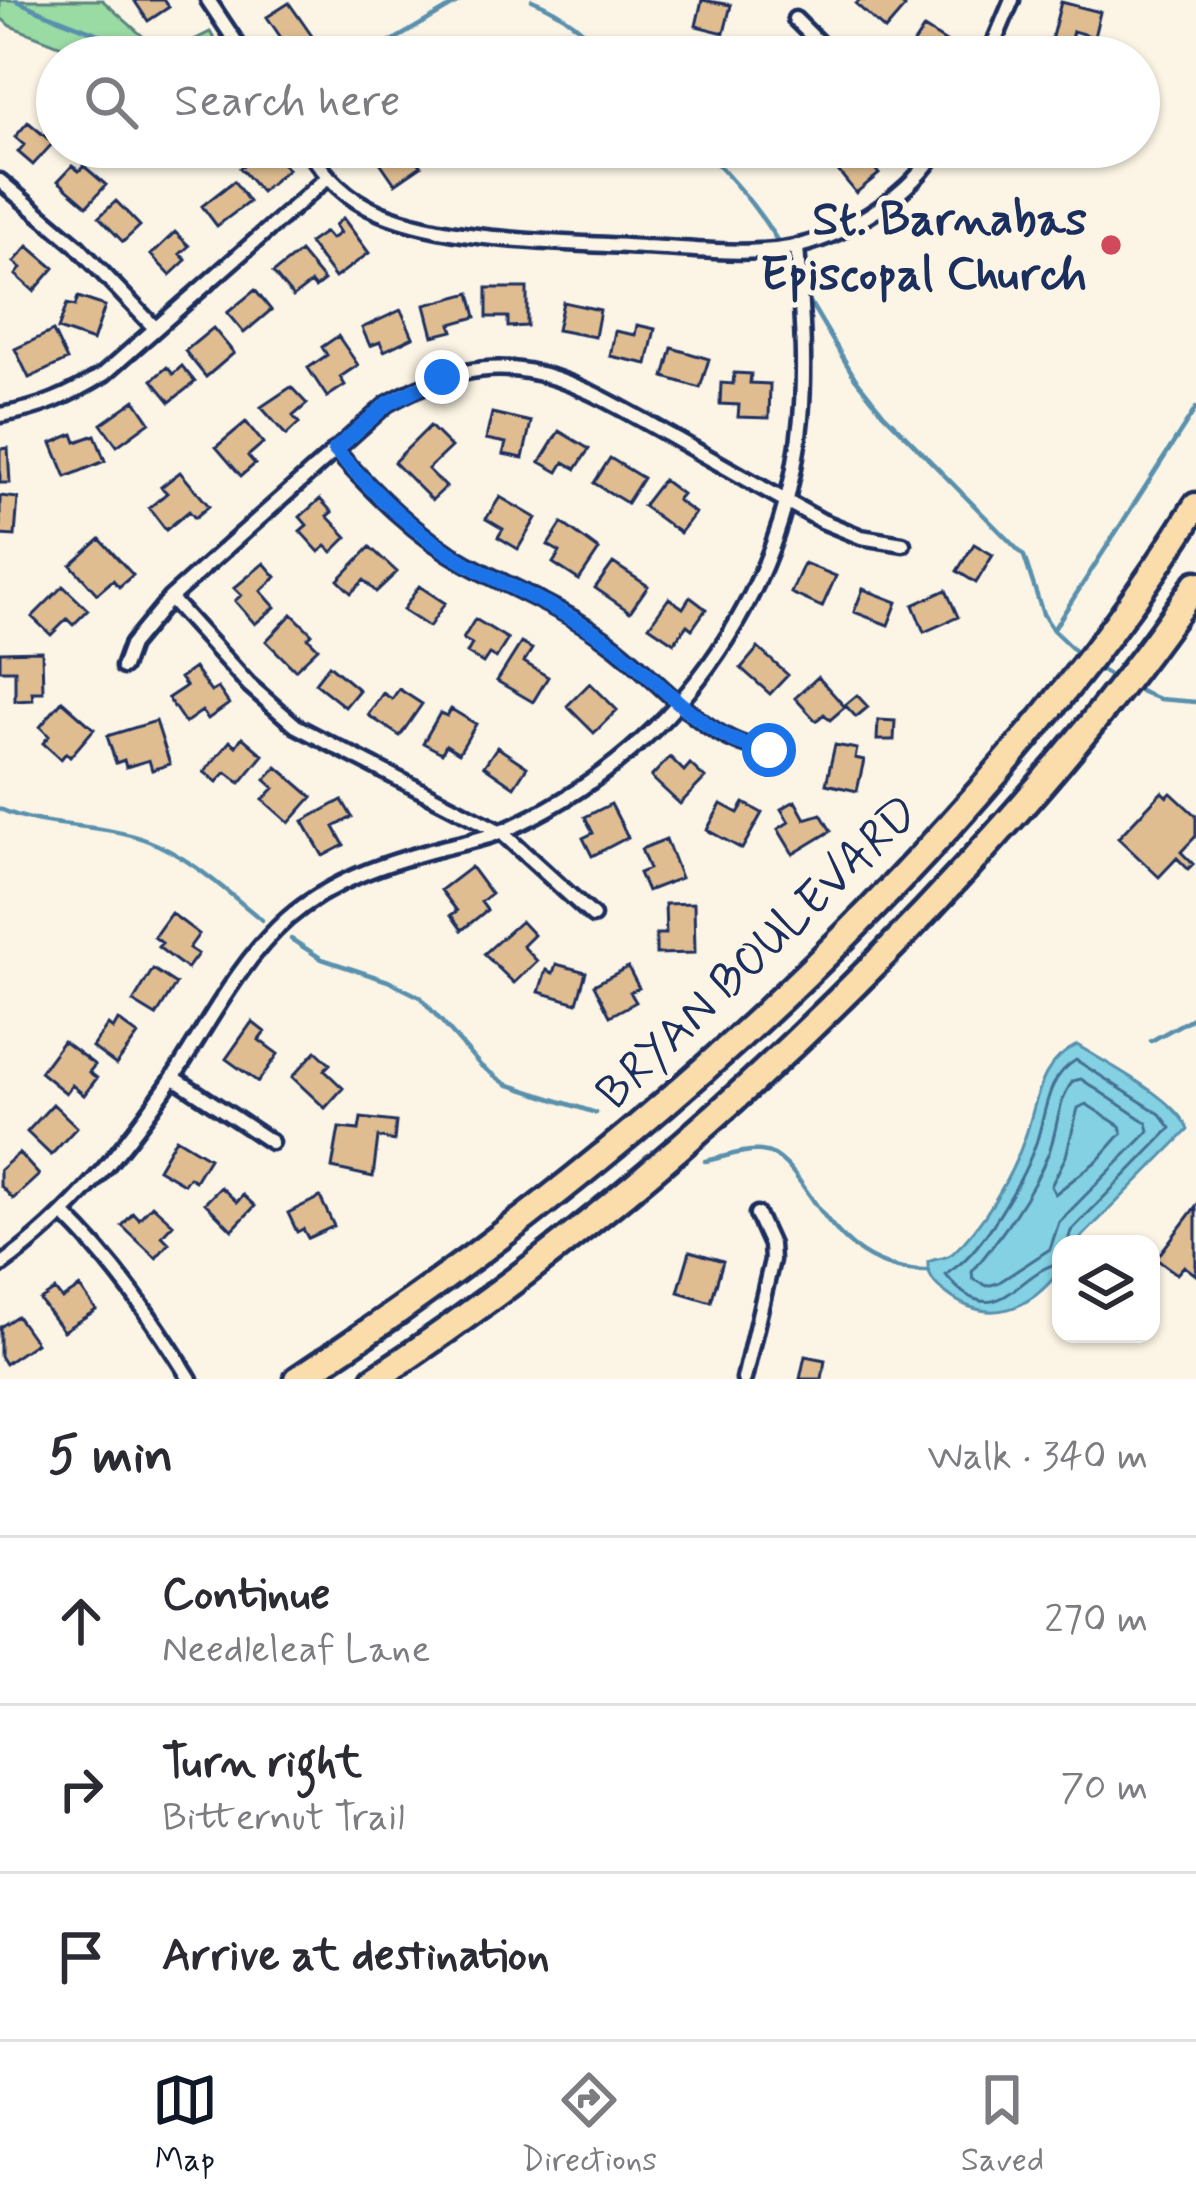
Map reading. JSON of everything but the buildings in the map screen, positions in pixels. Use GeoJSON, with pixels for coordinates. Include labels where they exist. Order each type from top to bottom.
{"type":"FeatureCollection","features":[{"type":"Feature","properties":{"kind":"highway","name":"BRYAN BOULEVARD"},"geometry":{"type":"LineString","coordinates":[[298,1379],[401,1311],[514,1226],[696,1076],[803,977],[900,879],[1026,739],[1115,626],[1196,506]]}},
{"type":"Feature","properties":{"kind":"highway","name":"BRYAN BOULEVARD"},"geometry":{"type":"LineString","coordinates":[[375,1379],[577,1230],[798,1040],[1034,794],[1196,584]]}},
{"type":"Feature","properties":{"kind":"street"},"geometry":{"type":"LineString","coordinates":[[208,0],[232,36]]}},
{"type":"Feature","properties":{"kind":"street"},"geometry":{"type":"LineString","coordinates":[[997,36],[1012,0]]}},
{"type":"Feature","properties":{"kind":"street"},"geometry":{"type":"LineString","coordinates":[[795,19],[812,36]]}},
{"type":"Feature","properties":{"kind":"street"},"geometry":{"type":"LineString","coordinates":[[320,168],[358,202],[422,227],[590,244],[715,250],[797,246],[836,232],[882,206],[917,168]]}},
{"type":"Feature","properties":{"kind":"street"},"geometry":{"type":"LineString","coordinates":[[0,415],[65,398],[104,374],[327,178]]}},
{"type":"Feature","properties":{"kind":"street"},"geometry":{"type":"LineString","coordinates":[[0,181],[76,245],[154,327]]}},
{"type":"Feature","properties":{"kind":"street"},"geometry":{"type":"LineString","coordinates":[[0,1266],[64,1214],[126,1144],[257,949],[302,906],[385,864],[501,832],[580,789],[633,750],[681,701],[727,642],[752,597],[787,502],[802,415],[797,246]]}},
{"type":"Feature","properties":{"kind":"street"},"geometry":{"type":"LineString","coordinates":[[123,667],[131,645],[170,598],[387,404],[416,387],[469,371],[516,368],[570,380],[787,502],[860,537],[903,544]]}},
{"type":"Feature","properties":{"kind":"street"},"geometry":{"type":"LineString","coordinates":[[335,450],[405,522],[464,562],[540,599],[610,643],[726,737],[769,750]]}},
{"type":"Feature","properties":{"kind":"street"},"geometry":{"type":"LineString","coordinates":[[170,598],[249,685],[296,727],[501,832],[593,916]]}},
{"type":"Feature","properties":{"kind":"street"},"geometry":{"type":"LineString","coordinates":[[173,1077],[271,1142]]}},
{"type":"Feature","properties":{"kind":"street"},"geometry":{"type":"LineString","coordinates":[[64,1214],[138,1298],[190,1379]]}},
{"type":"Feature","properties":{"kind":"street"},"geometry":{"type":"LineString","coordinates":[[744,1379],[772,1261],[771,1245],[757,1214]]}},
{"type":"Feature","properties":{"kind":"green space"},"geometry":{"type":"Polygon","coordinates":[[[0,0],[102,0],[143,36],[36,36],[0,17],[0,0]]]}},
{"type":"Feature","properties":{"kind":"water"},"geometry":{"type":"Polygon","coordinates":[[[1077,1045],[1122,1072],[1170,1106],[1188,1130],[1084,1235],[1052,1235],[1052,1280],[1036,1295],[1008,1309],[978,1309],[935,1283],[928,1262],[953,1253],[985,1215],[1018,1154],[1040,1086],[1064,1053],[1077,1045]]]}},
{"type":"Feature","properties":{"kind":"waterway"},"geometry":{"type":"LineString","coordinates":[[16,0],[103,36]]}},
{"type":"Feature","properties":{"kind":"waterway"},"geometry":{"type":"LineString","coordinates":[[401,36],[462,0]]}},
{"type":"Feature","properties":{"kind":"waterway"},"geometry":{"type":"LineString","coordinates":[[532,0],[588,36]]}},
{"type":"Feature","properties":{"kind":"waterway"},"geometry":{"type":"LineString","coordinates":[[721,168],[753,205],[794,271]]}},
{"type":"Feature","properties":{"kind":"waterway"},"geometry":{"type":"LineString","coordinates":[[804,292],[855,378],[883,413],[1024,556],[1043,614],[1080,656]]}},
{"type":"Feature","properties":{"kind":"waterway"},"geometry":{"type":"LineString","coordinates":[[1053,630],[1196,408]]}},
{"type":"Feature","properties":{"kind":"waterway"},"geometry":{"type":"LineString","coordinates":[[1094,666],[1115,679]]}},
{"type":"Feature","properties":{"kind":"waterway"},"geometry":{"type":"LineString","coordinates":[[1130,687],[1159,699],[1196,702]]}},
{"type":"Feature","properties":{"kind":"waterway"},"geometry":{"type":"LineString","coordinates":[[0,809],[146,840],[192,865],[262,920]]}},
{"type":"Feature","properties":{"kind":"waterway"},"geometry":{"type":"LineString","coordinates":[[291,939],[322,959],[420,997],[481,1066],[506,1084],[596,1113]]}},
{"type":"Feature","properties":{"kind":"waterway"},"geometry":{"type":"LineString","coordinates":[[1151,1041],[1196,1016]]}},
{"type":"Feature","properties":{"kind":"waterway"},"geometry":{"type":"LineString","coordinates":[[705,1161],[755,1151],[778,1157],[841,1235],[864,1254],[892,1267],[929,1271]]}},
{"type":"Feature","properties":{"kind":"place","name":"St. Barnabas Episcopal Church"},"geometry":{"type":"Point","coordinates":[1111,245]}},
{"type":"Feature","properties":{"kind":"route"},"geometry":{"type":"LineString","coordinates":[[442,377],[387,404],[335,450],[405,522],[464,562],[540,599],[610,643],[726,737],[769,750]]}}]}
